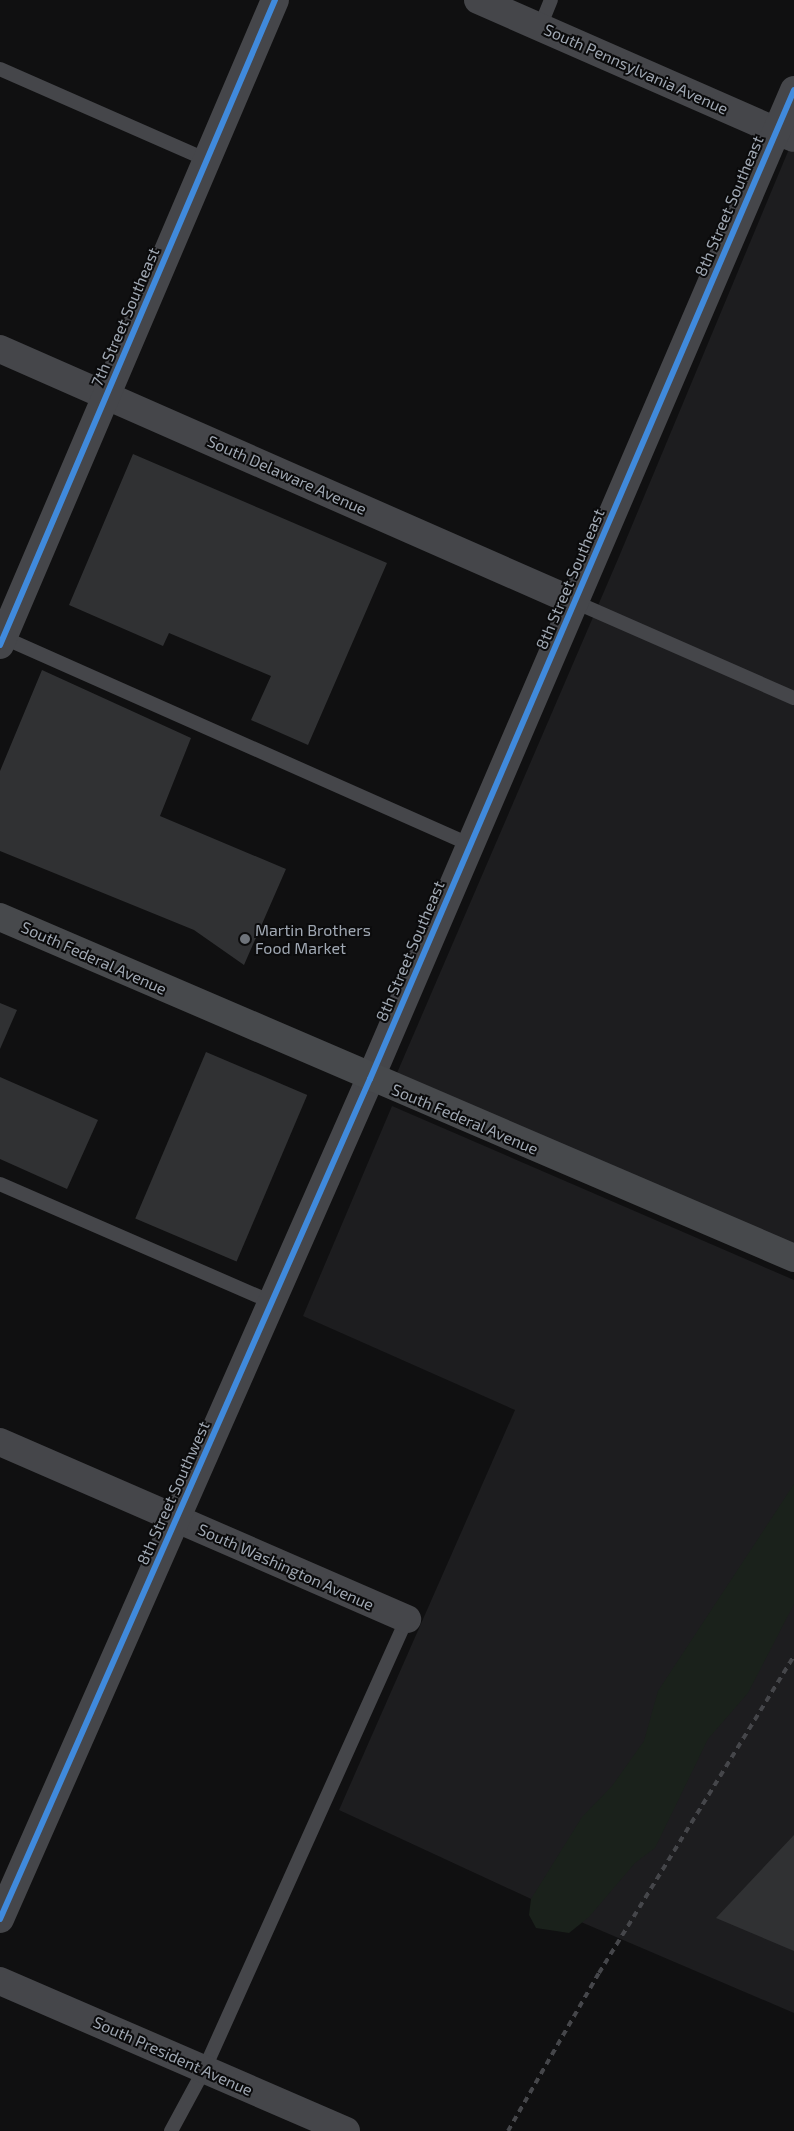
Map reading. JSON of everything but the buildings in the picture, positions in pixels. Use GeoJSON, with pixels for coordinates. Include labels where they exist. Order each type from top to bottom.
{"type":"FeatureCollection","features":[{"type":"Feature","properties":{"kind":"main road","name":"South Federal Avenue"},"geometry":{"type":"LineString","coordinates":[[0,917],[370,1079],[794,1258]]}},
{"type":"Feature","properties":{"kind":"street","name":"7th Street Southeast"},"geometry":{"type":"LineString","coordinates":[[1,640],[275,0]]}},
{"type":"Feature","properties":{"kind":"street","name":"South Pennsylvania Avenue"},"geometry":{"type":"LineString","coordinates":[[478,0],[785,134]]}},
{"type":"Feature","properties":{"kind":"street","name":"8th Street Southeast"},"geometry":{"type":"LineString","coordinates":[[370,1079],[575,602],[785,134],[794,90]]}},
{"type":"Feature","properties":{"kind":"street","name":"South Delaware Avenue"},"geometry":{"type":"LineString","coordinates":[[0,349],[575,602]]}},
{"type":"Feature","properties":{"kind":"street","name":"8th Street Southwest"},"geometry":{"type":"LineString","coordinates":[[0,1919],[370,1079]]}},
{"type":"Feature","properties":{"kind":"street","name":"South Washington Avenue"},"geometry":{"type":"LineString","coordinates":[[0,1442],[406,1619]]}},
{"type":"Feature","properties":{"kind":"street","name":"South President Avenue"},"geometry":{"type":"LineString","coordinates":[[0,1981],[346,2131]]}},
{"type":"Feature","properties":{"kind":"lane"},"geometry":{"type":"LineString","coordinates":[[540,27],[551,0]]}},
{"type":"Feature","properties":{"kind":"lane"},"geometry":{"type":"LineString","coordinates":[[0,69],[207,160]]}},
{"type":"Feature","properties":{"kind":"lane"},"geometry":{"type":"LineString","coordinates":[[575,602],[794,698]]}},
{"type":"Feature","properties":{"kind":"lane"},"geometry":{"type":"LineString","coordinates":[[1,640],[471,845]]}},
{"type":"Feature","properties":{"kind":"lane"},"geometry":{"type":"LineString","coordinates":[[0,1184],[272,1302]]}},
{"type":"Feature","properties":{"kind":"lane"},"geometry":{"type":"LineString","coordinates":[[171,2131],[204,2070],[406,1619]]}},
{"type":"Feature","properties":{"kind":"shaded area"},"geometry":{"type":"Polygon","coordinates":[[[794,137],[794,1244],[397,1073],[618,559],[794,137]]]}},
{"type":"Feature","properties":{"kind":"shaded area"},"geometry":{"type":"Polygon","coordinates":[[[392,1106],[794,1280],[794,2013],[581,1922],[339,1810],[515,1410],[303,1316],[392,1106]]]}},
{"type":"Feature","properties":{"kind":"shaded area"},"geometry":{"type":"Polygon","coordinates":[[[794,1484],[794,1604],[748,1693],[708,1739],[655,1848],[635,1863],[589,1917],[569,1933],[536,1928],[529,1915],[531,1899],[582,1817],[612,1786],[644,1741],[658,1691],[794,1484]]]}},
{"type":"Feature","properties":{"kind":"railway"},"geometry":{"type":"LineString","coordinates":[[508,2131],[599,1973],[794,1656]]}},
{"type":"Feature","properties":{"kind":"cycle path"},"geometry":{"type":"LineString","coordinates":[[0,645],[275,0]]}},
{"type":"Feature","properties":{"kind":"cycle path"},"geometry":{"type":"LineString","coordinates":[[0,1919],[370,1079],[794,90]]}},
{"type":"Feature","properties":{"kind":"place","name":"Martin Brothers Food Market"},"geometry":{"type":"Point","coordinates":[245,939]}}]}
